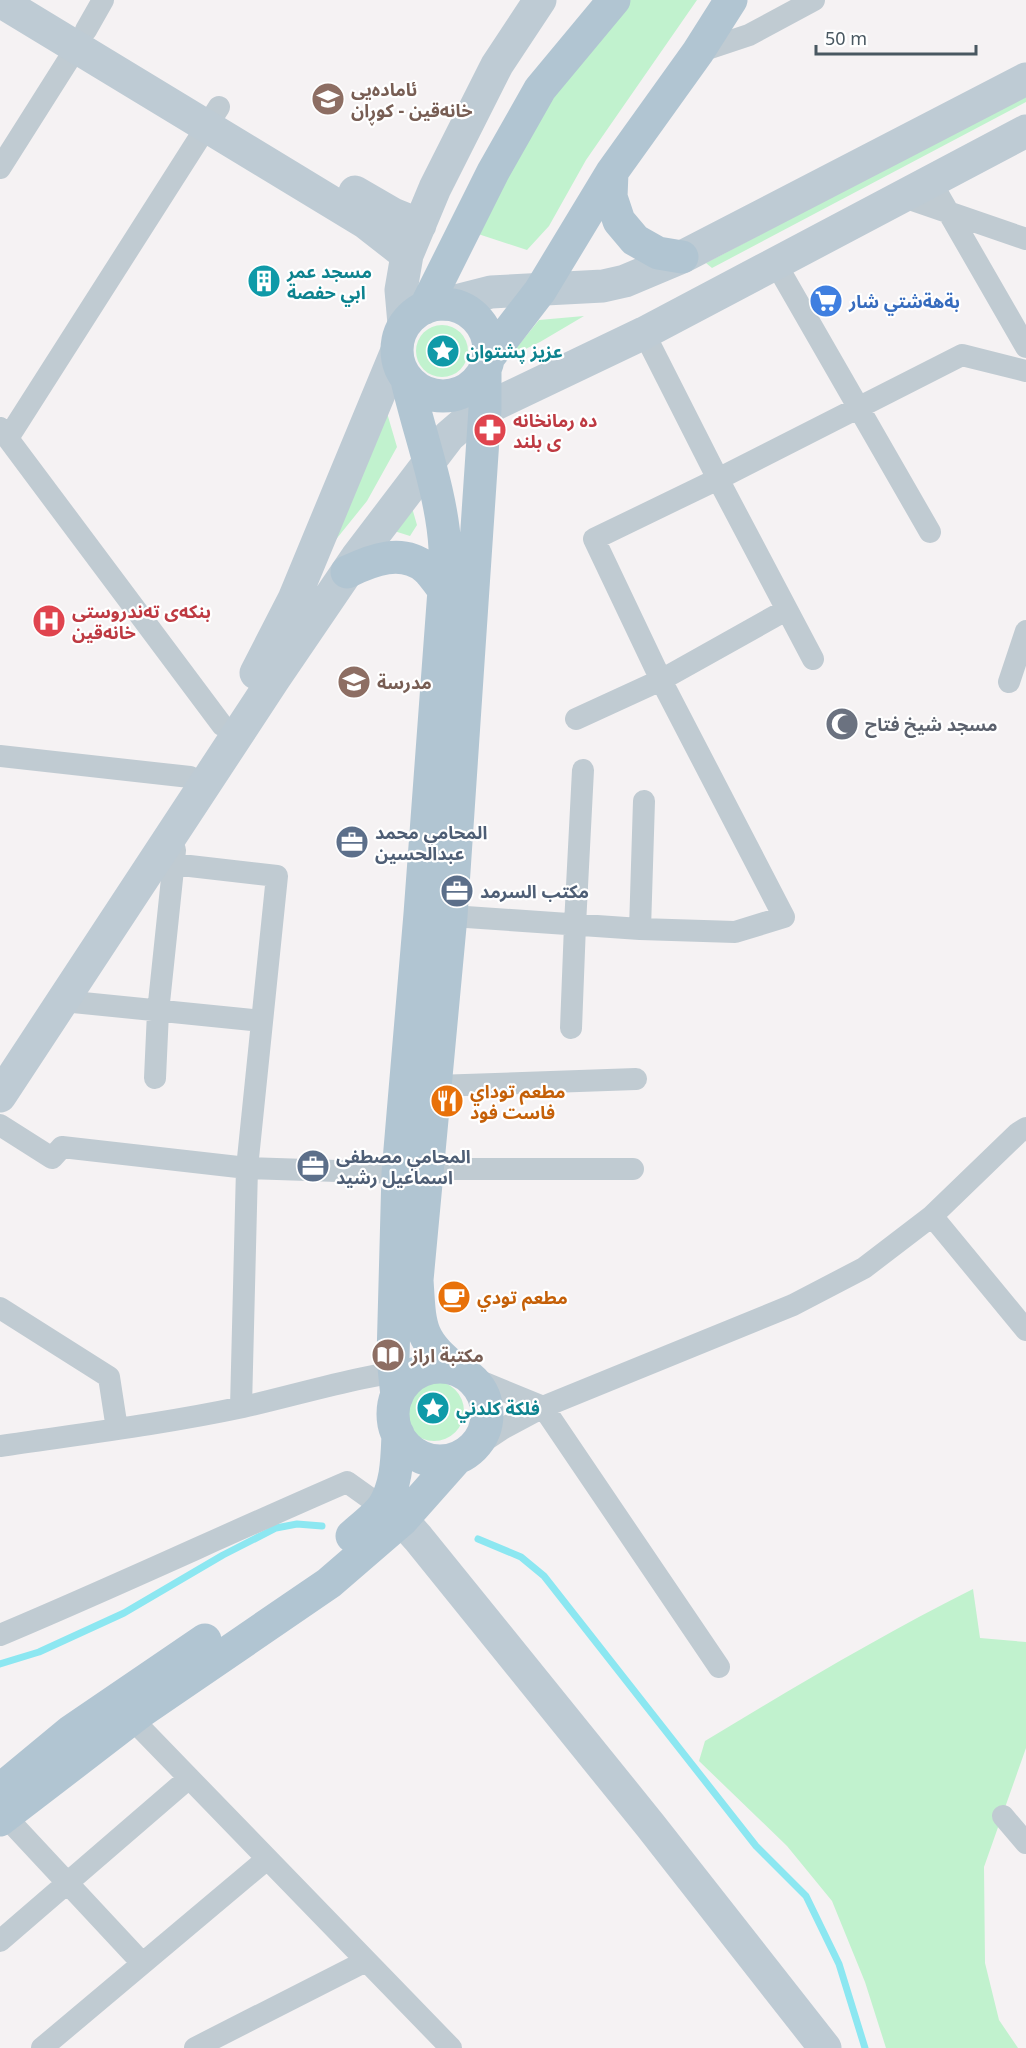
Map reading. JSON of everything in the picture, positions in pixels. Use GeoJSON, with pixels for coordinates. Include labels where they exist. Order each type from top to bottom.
{"type":"FeatureCollection","features":[{"type":"Feature","properties":{"kind":"main road"},"geometry":{"type":"LineString","coordinates":[[36,0],[81,39]]}},
{"type":"Feature","properties":{"kind":"main road"},"geometry":{"type":"LineString","coordinates":[[2,1809],[70,1732],[392,1514],[463,1455],[478,1441],[485,1428],[488,1414],[486,1400],[480,1388],[452,1371],[438,1355],[420,1325],[413,1171],[435,1086],[435,915],[445,547],[428,462],[415,334],[401,290],[414,240],[435,188],[496,65],[540,0]]}},
{"type":"Feature","properties":{"kind":"main road"},"geometry":{"type":"LineString","coordinates":[[0,1059],[190,777],[260,666],[294,599],[415,334],[493,172],[540,89],[614,0]]}},
{"type":"Feature","properties":{"kind":"main road"},"geometry":{"type":"LineString","coordinates":[[415,334],[418,390],[433,396],[449,397],[464,392],[476,383],[487,364],[540,291],[612,172],[698,52],[731,0]]}},
{"type":"Feature","properties":{"kind":"main road"},"geometry":{"type":"LineString","coordinates":[[0,1],[81,39],[212,117],[366,223],[414,240]]}},
{"type":"Feature","properties":{"kind":"main road"},"geometry":{"type":"LineString","coordinates":[[415,334],[491,292],[603,286],[625,281],[682,257],[1026,79]]}},
{"type":"Feature","properties":{"kind":"main road"},"geometry":{"type":"LineString","coordinates":[[0,1096],[63,1001],[164,863],[177,827],[268,687],[347,572],[449,436],[470,418],[486,409],[644,333],[1026,131]]}},
{"type":"Feature","properties":{"kind":"main road"},"geometry":{"type":"LineString","coordinates":[[612,172],[611,197],[619,221],[635,240],[657,253],[682,257]]}},
{"type":"Feature","properties":{"kind":"main road"},"geometry":{"type":"LineString","coordinates":[[2,1809],[329,1583],[392,1514],[398,1434],[394,1415],[396,1383],[393,1358],[486,409],[489,342],[483,327],[473,315],[460,307],[415,334]]}},
{"type":"Feature","properties":{"kind":"main road"},"geometry":{"type":"LineString","coordinates":[[347,572],[370,560],[401,557],[415,561],[427,569],[444,590]]}},
{"type":"Feature","properties":{"kind":"main road"},"geometry":{"type":"LineString","coordinates":[[396,1383],[405,1383],[416,1374],[452,1371]]}},
{"type":"Feature","properties":{"kind":"main road"},"geometry":{"type":"LineString","coordinates":[[398,1434],[406,1446],[423,1457],[443,1460],[463,1455]]}},
{"type":"Feature","properties":{"kind":"main road"},"geometry":{"type":"LineString","coordinates":[[392,1514],[426,1547],[650,1825],[825,2048]]}},
{"type":"Feature","properties":{"kind":"street"},"geometry":{"type":"LineString","coordinates":[[0,168],[103,0]]}},
{"type":"Feature","properties":{"kind":"street"},"geometry":{"type":"LineString","coordinates":[[698,52],[749,35],[814,0]]}},
{"type":"Feature","properties":{"kind":"street"},"geometry":{"type":"LineString","coordinates":[[212,117],[4,433],[222,725]]}},
{"type":"Feature","properties":{"kind":"street"},"geometry":{"type":"LineString","coordinates":[[917,189],[949,213],[1026,239]]}},
{"type":"Feature","properties":{"kind":"street"},"geometry":{"type":"LineString","coordinates":[[917,189],[949,213],[1025,346],[989,361]]}},
{"type":"Feature","properties":{"kind":"street"},"geometry":{"type":"LineString","coordinates":[[776,264],[930,532]]}},
{"type":"Feature","properties":{"kind":"street"},"geometry":{"type":"LineString","coordinates":[[644,333],[813,659]]}},
{"type":"Feature","properties":{"kind":"street"},"geometry":{"type":"LineString","coordinates":[[435,915],[640,929],[735,932],[784,917],[661,680],[594,539],[962,355],[1026,370]]}},
{"type":"Feature","properties":{"kind":"street"},"geometry":{"type":"LineString","coordinates":[[576,719],[661,680],[786,610]]}},
{"type":"Feature","properties":{"kind":"street"},"geometry":{"type":"LineString","coordinates":[[1009,682],[1026,631]]}},
{"type":"Feature","properties":{"kind":"street"},"geometry":{"type":"LineString","coordinates":[[0,756],[190,777]]}},
{"type":"Feature","properties":{"kind":"street"},"geometry":{"type":"LineString","coordinates":[[571,1028],[583,770]]}},
{"type":"Feature","properties":{"kind":"street"},"geometry":{"type":"LineString","coordinates":[[640,929],[644,801]]}},
{"type":"Feature","properties":{"kind":"street"},"geometry":{"type":"LineString","coordinates":[[155,1078],[164,863],[277,876],[247,1168],[241,1407]]}},
{"type":"Feature","properties":{"kind":"street"},"geometry":{"type":"LineString","coordinates":[[63,1001],[262,1021]]}},
{"type":"Feature","properties":{"kind":"street"},"geometry":{"type":"LineString","coordinates":[[435,1086],[636,1079]]}},
{"type":"Feature","properties":{"kind":"street"},"geometry":{"type":"LineString","coordinates":[[0,1125],[52,1158],[62,1147],[247,1168],[413,1171],[633,1169]]}},
{"type":"Feature","properties":{"kind":"street"},"geometry":{"type":"LineString","coordinates":[[463,1455],[502,1429],[543,1407],[793,1305],[864,1268],[932,1216],[1018,1133],[1026,1128]]}},
{"type":"Feature","properties":{"kind":"street"},"geometry":{"type":"LineString","coordinates":[[932,1216],[1026,1330]]}},
{"type":"Feature","properties":{"kind":"street"},"geometry":{"type":"LineString","coordinates":[[0,1308],[109,1377],[117,1429]]}},
{"type":"Feature","properties":{"kind":"street"},"geometry":{"type":"LineString","coordinates":[[452,1371],[543,1407],[718,1667]]}},
{"type":"Feature","properties":{"kind":"street"},"geometry":{"type":"LineString","coordinates":[[0,1446],[396,1383]]}},
{"type":"Feature","properties":{"kind":"street"},"geometry":{"type":"LineString","coordinates":[[0,1635],[347,1482],[392,1514]]}},
{"type":"Feature","properties":{"kind":"street"},"geometry":{"type":"LineString","coordinates":[[132,1719],[450,2048]]}},
{"type":"Feature","properties":{"kind":"street"},"geometry":{"type":"LineString","coordinates":[[0,1941],[189,1778]]}},
{"type":"Feature","properties":{"kind":"street"},"geometry":{"type":"LineString","coordinates":[[2,1809],[142,1964]]}},
{"type":"Feature","properties":{"kind":"street"},"geometry":{"type":"LineString","coordinates":[[1003,1816],[1026,1842]]}},
{"type":"Feature","properties":{"kind":"street"},"geometry":{"type":"LineString","coordinates":[[42,2048],[267,1859]]}},
{"type":"Feature","properties":{"kind":"street"},"geometry":{"type":"LineString","coordinates":[[203,2046],[366,1961]]}},
{"type":"Feature","properties":{"kind":"green space"},"geometry":{"type":"Polygon","coordinates":[[[628,0],[697,0],[586,160],[549,226],[527,250],[466,230],[566,75],[628,0]]]}},
{"type":"Feature","properties":{"kind":"green space"},"geometry":{"type":"Polygon","coordinates":[[[1026,95],[1026,102],[712,268],[706,263],[1026,95]]]}},
{"type":"Feature","properties":{"kind":"green space"},"geometry":{"type":"Polygon","coordinates":[[[584,316],[540,342],[509,357],[539,320],[584,316]]]}},
{"type":"Feature","properties":{"kind":"green space"},"geometry":{"type":"Polygon","coordinates":[[[442,325],[452,327],[460,333],[466,341],[468,351],[466,361],[460,369],[452,375],[442,377],[432,375],[424,369],[418,361],[416,351],[418,341],[424,333],[432,327],[442,325]]]}},
{"type":"Feature","properties":{"kind":"green space"},"geometry":{"type":"Polygon","coordinates":[[[382,396],[397,447],[367,501],[325,553],[382,396]]]}},
{"type":"Feature","properties":{"kind":"green space"},"geometry":{"type":"Polygon","coordinates":[[[408,494],[417,525],[410,536],[391,530],[408,494]]]}},
{"type":"Feature","properties":{"kind":"green space"},"geometry":{"type":"Polygon","coordinates":[[[428,1381],[440,1381],[451,1386],[459,1394],[464,1411],[462,1423],[451,1436],[440,1441],[428,1441],[417,1436],[409,1428],[404,1417],[404,1405],[409,1394],[417,1386],[428,1381]]]}},
{"type":"Feature","properties":{"kind":"green space"},"geometry":{"type":"Polygon","coordinates":[[[973,1589],[980,1638],[1026,1642],[1026,1748],[984,1867],[985,1963],[999,2020],[1018,2048],[886,2048],[865,1982],[832,1901],[787,1846],[699,1761],[705,1741],[871,1643],[973,1589]]]}},
{"type":"Feature","properties":{"kind":"waterway"},"geometry":{"type":"LineString","coordinates":[[0,1664],[39,1652],[124,1613],[223,1555],[276,1528],[297,1524],[322,1526]]}},
{"type":"Feature","properties":{"kind":"waterway"},"geometry":{"type":"LineString","coordinates":[[478,1539],[521,1557],[544,1576],[756,1846],[806,1896],[839,1964],[865,2048]]}},
{"type":"Feature","properties":{"kind":"place","name":"ئامادەیی خانەقین - کوڕان"},"geometry":{"type":"Point","coordinates":[328,99]}},
{"type":"Feature","properties":{"kind":"place","name":"مسجد عمر ابي حفصة"},"geometry":{"type":"Point","coordinates":[264,281]}},
{"type":"Feature","properties":{"kind":"place","name":"بةهةشتي شار"},"geometry":{"type":"Point","coordinates":[826,301]}},
{"type":"Feature","properties":{"kind":"place","name":"عزيز پشتوان"},"geometry":{"type":"Point","coordinates":[443,351]}},
{"type":"Feature","properties":{"kind":"place","name":"ده رمانخانه ى بلند"},"geometry":{"type":"Point","coordinates":[490,430]}},
{"type":"Feature","properties":{"kind":"place","name":"بنکەی تەندروستی خانەقین"},"geometry":{"type":"Point","coordinates":[49,621]}},
{"type":"Feature","properties":{"kind":"place","name":"مدرسة"},"geometry":{"type":"Point","coordinates":[354,682]}},
{"type":"Feature","properties":{"kind":"place","name":"مسجد شيخ فتاح"},"geometry":{"type":"Point","coordinates":[842,724]}},
{"type":"Feature","properties":{"kind":"place","name":"المحامي محمد عبدالحسين"},"geometry":{"type":"Point","coordinates":[352,842]}},
{"type":"Feature","properties":{"kind":"place","name":"مكتب السرمد"},"geometry":{"type":"Point","coordinates":[457,891]}},
{"type":"Feature","properties":{"kind":"place","name":"مطعم توداي فاست فود"},"geometry":{"type":"Point","coordinates":[447,1101]}},
{"type":"Feature","properties":{"kind":"place","name":"المحامي مصطفى اسماعيل رشيد"},"geometry":{"type":"Point","coordinates":[313,1166]}},
{"type":"Feature","properties":{"kind":"place","name":"مطعم تودي"},"geometry":{"type":"Point","coordinates":[454,1297]}},
{"type":"Feature","properties":{"kind":"place","name":"مكتبة اراز"},"geometry":{"type":"Point","coordinates":[388,1355]}},
{"type":"Feature","properties":{"kind":"place","name":"فلكة كلدني"},"geometry":{"type":"Point","coordinates":[433,1408]}}]}
